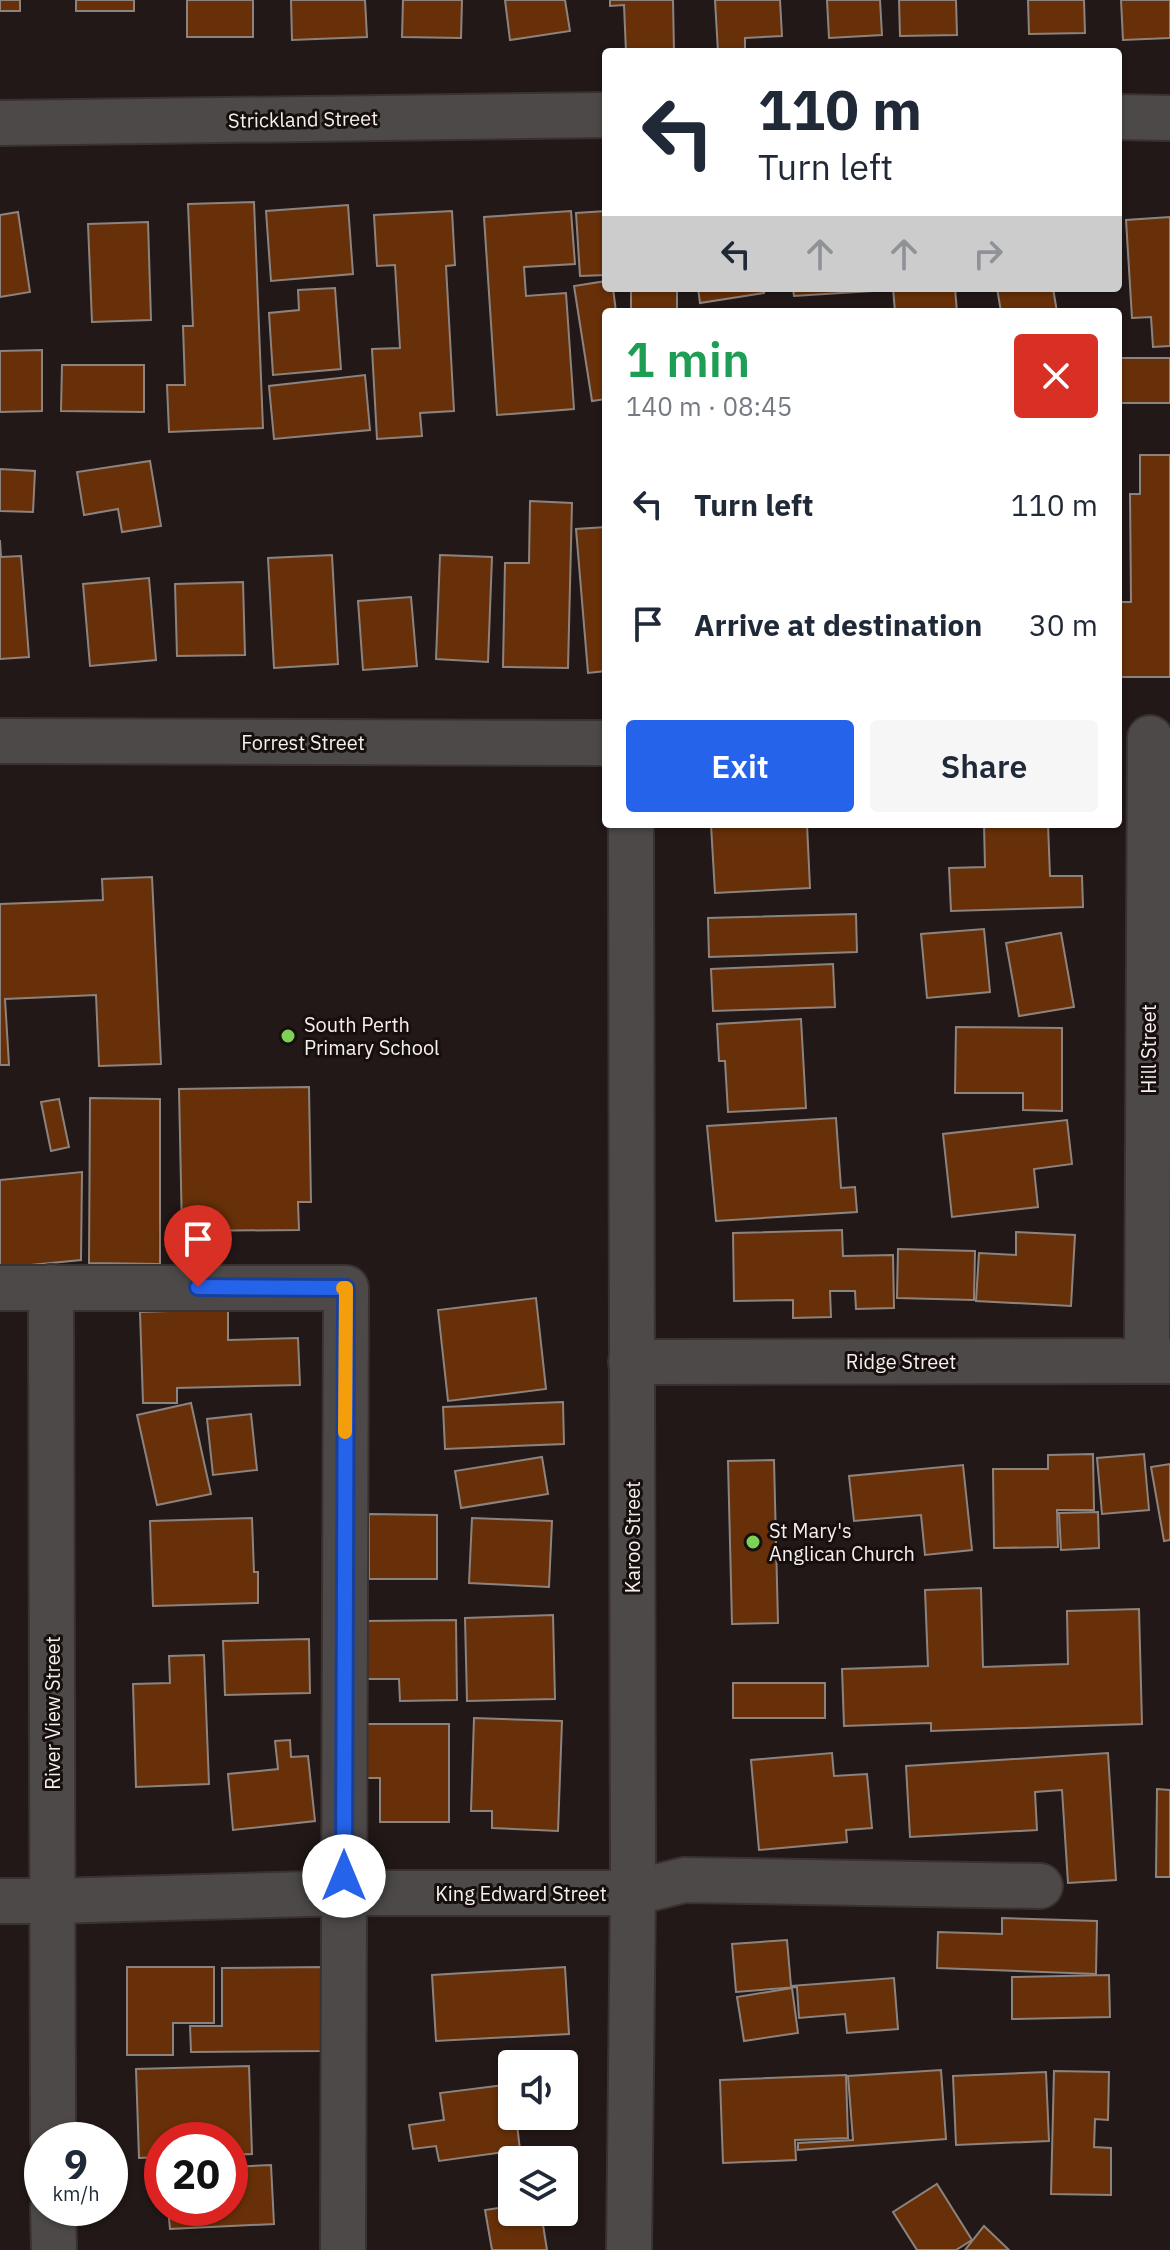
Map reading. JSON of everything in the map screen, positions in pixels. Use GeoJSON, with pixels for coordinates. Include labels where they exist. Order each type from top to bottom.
{"type":"FeatureCollection","features":[{"type":"Feature","properties":{"kind":"street","name":"Strickland Street"},"geometry":{"type":"LineString","coordinates":[[0,123],[602,115]]}},
{"type":"Feature","properties":{"kind":"street"},"geometry":{"type":"LineString","coordinates":[[1122,117],[1170,118]]}},
{"type":"Feature","properties":{"kind":"street","name":"Hill Street"},"geometry":{"type":"LineString","coordinates":[[1146,738],[1158,1361]]}},
{"type":"Feature","properties":{"kind":"street","name":"Forrest Street"},"geometry":{"type":"LineString","coordinates":[[0,741],[602,743]]}},
{"type":"Feature","properties":{"kind":"street","name":"Karoo Street"},"geometry":{"type":"LineString","coordinates":[[629,2250],[633,1893],[631,828]]}},
{"type":"Feature","properties":{"kind":"street","name":"River View Street"},"geometry":{"type":"LineString","coordinates":[[51,1287],[53,2122]]}},
{"type":"Feature","properties":{"kind":"street"},"geometry":{"type":"LineString","coordinates":[[0,1288],[346,1288],[343,2250]]}},
{"type":"Feature","properties":{"kind":"street","name":"Ridge Street"},"geometry":{"type":"LineString","coordinates":[[631,1362],[1158,1361]]}},
{"type":"Feature","properties":{"kind":"street","name":"King Edward Street"},"geometry":{"type":"LineString","coordinates":[[0,1901],[344,1893],[633,1893],[684,1880],[1040,1886]]}},
{"type":"Feature","properties":{"kind":"street"},"geometry":{"type":"LineString","coordinates":[[53,2226],[54,2250]]}},
{"type":"Feature","properties":{"kind":"building"},"geometry":{"type":"Polygon","coordinates":[[[0,0],[20,0],[20,11],[0,11],[0,0]]]}},
{"type":"Feature","properties":{"kind":"building"},"geometry":{"type":"Polygon","coordinates":[[[76,0],[134,0],[134,11],[76,11],[76,0]]]}},
{"type":"Feature","properties":{"kind":"building"},"geometry":{"type":"Polygon","coordinates":[[[187,0],[253,0],[253,37],[187,37],[187,0]]]}},
{"type":"Feature","properties":{"kind":"building"},"geometry":{"type":"Polygon","coordinates":[[[291,0],[365,0],[367,37],[292,40],[291,0]]]}},
{"type":"Feature","properties":{"kind":"building"},"geometry":{"type":"Polygon","coordinates":[[[403,0],[462,0],[461,38],[402,37],[403,0]]]}},
{"type":"Feature","properties":{"kind":"building"},"geometry":{"type":"Polygon","coordinates":[[[505,0],[565,0],[570,31],[510,40],[505,0]]]}},
{"type":"Feature","properties":{"kind":"building"},"geometry":{"type":"Polygon","coordinates":[[[610,0],[673,0],[674,48],[626,48],[624,5],[610,6],[610,0]]]}},
{"type":"Feature","properties":{"kind":"building"},"geometry":{"type":"Polygon","coordinates":[[[715,0],[780,0],[782,36],[745,38],[745,48],[718,48],[715,0]]]}},
{"type":"Feature","properties":{"kind":"building"},"geometry":{"type":"Polygon","coordinates":[[[827,0],[880,0],[882,35],[829,38],[827,0]]]}},
{"type":"Feature","properties":{"kind":"building"},"geometry":{"type":"Polygon","coordinates":[[[899,0],[956,0],[957,35],[900,36],[899,0]]]}},
{"type":"Feature","properties":{"kind":"building"},"geometry":{"type":"Polygon","coordinates":[[[1028,0],[1084,0],[1085,33],[1029,34],[1028,0]]]}},
{"type":"Feature","properties":{"kind":"building"},"geometry":{"type":"Polygon","coordinates":[[[1121,0],[1170,0],[1170,38],[1123,40],[1121,0]]]}},
{"type":"Feature","properties":{"kind":"building"},"geometry":{"type":"Polygon","coordinates":[[[254,202],[263,428],[169,432],[167,385],[185,385],[183,326],[193,326],[188,204],[254,202]]]}},
{"type":"Feature","properties":{"kind":"building"},"geometry":{"type":"Polygon","coordinates":[[[348,205],[353,274],[271,281],[266,211],[348,205]]]}},
{"type":"Feature","properties":{"kind":"building"},"geometry":{"type":"Polygon","coordinates":[[[452,211],[455,265],[446,266],[454,411],[420,413],[422,436],[377,439],[372,349],[400,348],[395,265],[377,266],[374,215],[452,211]]]}},
{"type":"Feature","properties":{"kind":"building"},"geometry":{"type":"Polygon","coordinates":[[[571,211],[575,264],[524,267],[526,296],[566,293],[574,409],[497,415],[484,217],[571,211]]]}},
{"type":"Feature","properties":{"kind":"building"},"geometry":{"type":"Polygon","coordinates":[[[602,211],[602,275],[580,276],[576,213],[602,211]]]}},
{"type":"Feature","properties":{"kind":"building"},"geometry":{"type":"Polygon","coordinates":[[[18,212],[30,292],[0,297],[0,215],[18,212]]]}},
{"type":"Feature","properties":{"kind":"building"},"geometry":{"type":"Polygon","coordinates":[[[1170,217],[1170,346],[1153,347],[1151,317],[1132,318],[1126,220],[1170,217]]]}},
{"type":"Feature","properties":{"kind":"building"},"geometry":{"type":"Polygon","coordinates":[[[148,222],[151,320],[92,322],[88,224],[148,222]]]}},
{"type":"Feature","properties":{"kind":"building"},"geometry":{"type":"Polygon","coordinates":[[[602,282],[602,292],[614,292],[616,308],[602,308],[602,400],[592,401],[574,286],[602,282]]]}},
{"type":"Feature","properties":{"kind":"building"},"geometry":{"type":"Polygon","coordinates":[[[335,288],[341,369],[273,375],[269,313],[299,310],[298,290],[335,288]]]}},
{"type":"Feature","properties":{"kind":"building"},"geometry":{"type":"Polygon","coordinates":[[[631,292],[677,292],[677,308],[631,308],[631,292]]]}},
{"type":"Feature","properties":{"kind":"building"},"geometry":{"type":"Polygon","coordinates":[[[699,292],[764,292],[764,293],[700,303],[699,292]]]}},
{"type":"Feature","properties":{"kind":"building"},"geometry":{"type":"Polygon","coordinates":[[[794,292],[856,292],[794,296],[794,292]]]}},
{"type":"Feature","properties":{"kind":"building"},"geometry":{"type":"Polygon","coordinates":[[[893,292],[955,292],[957,308],[895,308],[893,292]]]}},
{"type":"Feature","properties":{"kind":"building"},"geometry":{"type":"Polygon","coordinates":[[[998,292],[1054,292],[1056,308],[1000,308],[998,292]]]}},
{"type":"Feature","properties":{"kind":"building"},"geometry":{"type":"Polygon","coordinates":[[[42,350],[42,411],[0,412],[0,351],[42,350]]]}},
{"type":"Feature","properties":{"kind":"building"},"geometry":{"type":"Polygon","coordinates":[[[1122,358],[1170,358],[1170,403],[1122,403],[1122,358]]]}},
{"type":"Feature","properties":{"kind":"building"},"geometry":{"type":"Polygon","coordinates":[[[62,365],[144,365],[144,412],[61,411],[62,365]]]}},
{"type":"Feature","properties":{"kind":"building"},"geometry":{"type":"Polygon","coordinates":[[[365,375],[370,430],[274,439],[269,386],[365,375]]]}},
{"type":"Feature","properties":{"kind":"building"},"geometry":{"type":"Polygon","coordinates":[[[1140,455],[1170,455],[1170,677],[1122,677],[1122,602],[1131,602],[1130,494],[1140,494],[1140,455]]]}},
{"type":"Feature","properties":{"kind":"building"},"geometry":{"type":"Polygon","coordinates":[[[150,461],[161,526],[122,532],[118,509],[84,515],[77,472],[150,461]]]}},
{"type":"Feature","properties":{"kind":"building"},"geometry":{"type":"Polygon","coordinates":[[[0,469],[35,471],[33,512],[0,511],[0,469]]]}},
{"type":"Feature","properties":{"kind":"building"},"geometry":{"type":"Polygon","coordinates":[[[530,501],[572,503],[568,668],[503,667],[505,563],[529,563],[530,501]]]}},
{"type":"Feature","properties":{"kind":"building"},"geometry":{"type":"Polygon","coordinates":[[[602,527],[602,671],[588,673],[576,529],[602,527]]]}},
{"type":"Feature","properties":{"kind":"building"},"geometry":{"type":"Polygon","coordinates":[[[0,540],[1,557],[21,556],[29,657],[0,659],[0,540]]]}},
{"type":"Feature","properties":{"kind":"building"},"geometry":{"type":"Polygon","coordinates":[[[332,555],[338,664],[274,668],[268,558],[332,555]]]}},
{"type":"Feature","properties":{"kind":"building"},"geometry":{"type":"Polygon","coordinates":[[[440,555],[492,557],[488,662],[436,659],[440,555]]]}},
{"type":"Feature","properties":{"kind":"building"},"geometry":{"type":"Polygon","coordinates":[[[149,578],[156,660],[90,666],[83,584],[149,578]]]}},
{"type":"Feature","properties":{"kind":"building"},"geometry":{"type":"Polygon","coordinates":[[[243,582],[245,655],[177,656],[175,584],[243,582]]]}},
{"type":"Feature","properties":{"kind":"building"},"geometry":{"type":"Polygon","coordinates":[[[411,597],[417,666],[363,670],[358,601],[411,597]]]}},
{"type":"Feature","properties":{"kind":"building"},"geometry":{"type":"Polygon","coordinates":[[[711,828],[807,828],[810,888],[715,893],[711,828]]]}},
{"type":"Feature","properties":{"kind":"building"},"geometry":{"type":"Polygon","coordinates":[[[984,828],[1048,828],[1050,876],[1082,876],[1083,907],[951,911],[949,868],[985,867],[984,828]]]}},
{"type":"Feature","properties":{"kind":"building"},"geometry":{"type":"Polygon","coordinates":[[[152,877],[161,1064],[99,1066],[96,995],[5,999],[9,1065],[0,1065],[0,904],[103,900],[102,879],[152,877]]]}},
{"type":"Feature","properties":{"kind":"building"},"geometry":{"type":"Polygon","coordinates":[[[856,914],[857,952],[709,957],[708,918],[856,914]]]}},
{"type":"Feature","properties":{"kind":"building"},"geometry":{"type":"Polygon","coordinates":[[[984,929],[990,992],[927,998],[921,934],[984,929]]]}},
{"type":"Feature","properties":{"kind":"building"},"geometry":{"type":"Polygon","coordinates":[[[1061,933],[1074,1007],[1019,1016],[1006,943],[1061,933]]]}},
{"type":"Feature","properties":{"kind":"building"},"geometry":{"type":"Polygon","coordinates":[[[833,964],[835,1007],[713,1011],[711,969],[833,964]]]}},
{"type":"Feature","properties":{"kind":"building"},"geometry":{"type":"Polygon","coordinates":[[[801,1019],[806,1108],[728,1112],[725,1061],[719,1061],[717,1024],[801,1019]]]}},
{"type":"Feature","properties":{"kind":"building"},"geometry":{"type":"Polygon","coordinates":[[[956,1027],[1062,1028],[1062,1111],[1023,1110],[1023,1093],[955,1093],[956,1027]]]}},
{"type":"Feature","properties":{"kind":"building"},"geometry":{"type":"Polygon","coordinates":[[[309,1087],[311,1202],[298,1202],[299,1230],[182,1231],[179,1089],[309,1087]]]}},
{"type":"Feature","properties":{"kind":"building"},"geometry":{"type":"Polygon","coordinates":[[[90,1098],[160,1099],[160,1264],[89,1263],[90,1098]]]}},
{"type":"Feature","properties":{"kind":"building"},"geometry":{"type":"Polygon","coordinates":[[[59,1099],[69,1147],[51,1151],[41,1102],[59,1099]]]}},
{"type":"Feature","properties":{"kind":"building"},"geometry":{"type":"Polygon","coordinates":[[[836,1118],[841,1188],[855,1187],[857,1212],[716,1221],[707,1126],[836,1118]]]}},
{"type":"Feature","properties":{"kind":"building"},"geometry":{"type":"Polygon","coordinates":[[[1067,1120],[1072,1164],[1034,1169],[1038,1207],[952,1217],[943,1134],[1067,1120]]]}},
{"type":"Feature","properties":{"kind":"building"},"geometry":{"type":"Polygon","coordinates":[[[82,1172],[81,1260],[0,1268],[0,1180],[82,1172]]]}},
{"type":"Feature","properties":{"kind":"building"},"geometry":{"type":"Polygon","coordinates":[[[842,1230],[843,1256],[893,1255],[894,1308],[856,1309],[855,1291],[830,1291],[831,1317],[793,1318],[793,1300],[734,1301],[733,1233],[842,1230]]]}},
{"type":"Feature","properties":{"kind":"building"},"geometry":{"type":"Polygon","coordinates":[[[1016,1232],[1075,1235],[1071,1306],[976,1301],[979,1253],[1016,1255],[1016,1232]]]}},
{"type":"Feature","properties":{"kind":"building"},"geometry":{"type":"Polygon","coordinates":[[[898,1249],[975,1251],[974,1300],[897,1298],[898,1249]]]}},
{"type":"Feature","properties":{"kind":"building"},"geometry":{"type":"Polygon","coordinates":[[[536,1298],[546,1389],[448,1401],[438,1310],[536,1298]]]}},
{"type":"Feature","properties":{"kind":"building"},"geometry":{"type":"Polygon","coordinates":[[[228,1309],[228,1340],[298,1338],[300,1385],[177,1388],[177,1403],[143,1403],[140,1312],[228,1309]]]}},
{"type":"Feature","properties":{"kind":"building"},"geometry":{"type":"Polygon","coordinates":[[[563,1402],[564,1444],[445,1449],[443,1407],[563,1402]]]}},
{"type":"Feature","properties":{"kind":"building"},"geometry":{"type":"Polygon","coordinates":[[[191,1403],[211,1494],[157,1505],[137,1415],[191,1403]]]}},
{"type":"Feature","properties":{"kind":"building"},"geometry":{"type":"Polygon","coordinates":[[[251,1414],[257,1470],[213,1475],[207,1419],[251,1414]]]}},
{"type":"Feature","properties":{"kind":"building"},"geometry":{"type":"Polygon","coordinates":[[[1093,1454],[1094,1510],[1057,1510],[1058,1547],[994,1548],[993,1469],[1048,1469],[1048,1455],[1093,1454]]]}},
{"type":"Feature","properties":{"kind":"building"},"geometry":{"type":"Polygon","coordinates":[[[1144,1454],[1149,1510],[1102,1514],[1097,1458],[1144,1454]]]}},
{"type":"Feature","properties":{"kind":"building"},"geometry":{"type":"Polygon","coordinates":[[[542,1457],[548,1494],[461,1508],[455,1471],[542,1457]]]}},
{"type":"Feature","properties":{"kind":"building","name":"St Mary's Anglican Church"},"geometry":{"type":"Polygon","coordinates":[[[774,1460],[778,1623],[732,1624],[728,1461],[774,1460]]]}},
{"type":"Feature","properties":{"kind":"building"},"geometry":{"type":"Polygon","coordinates":[[[1170,1464],[1170,1540],[1164,1541],[1151,1467],[1170,1464]]]}},
{"type":"Feature","properties":{"kind":"building"},"geometry":{"type":"Polygon","coordinates":[[[963,1465],[972,1550],[925,1555],[921,1515],[854,1521],[849,1476],[963,1465]]]}},
{"type":"Feature","properties":{"kind":"building"},"geometry":{"type":"Polygon","coordinates":[[[1098,1512],[1099,1548],[1061,1550],[1059,1513],[1098,1512]]]}},
{"type":"Feature","properties":{"kind":"building"},"geometry":{"type":"Polygon","coordinates":[[[369,1514],[437,1515],[437,1579],[369,1579],[369,1514]]]}},
{"type":"Feature","properties":{"kind":"building"},"geometry":{"type":"Polygon","coordinates":[[[252,1518],[258,1603],[153,1606],[150,1521],[252,1518]]]}},
{"type":"Feature","properties":{"kind":"building"},"geometry":{"type":"Polygon","coordinates":[[[472,1518],[552,1521],[549,1587],[469,1583],[472,1518]]]}},
{"type":"Feature","properties":{"kind":"building"},"geometry":{"type":"Polygon","coordinates":[[[981,1588],[983,1667],[1068,1664],[1067,1611],[1139,1609],[1142,1724],[931,1731],[931,1723],[844,1726],[842,1669],[928,1666],[925,1590],[981,1588]]]}},
{"type":"Feature","properties":{"kind":"building"},"geometry":{"type":"Polygon","coordinates":[[[553,1615],[555,1699],[467,1701],[465,1618],[553,1615]]]}},
{"type":"Feature","properties":{"kind":"building"},"geometry":{"type":"Polygon","coordinates":[[[456,1620],[457,1700],[400,1701],[399,1679],[364,1679],[363,1621],[456,1620]]]}},
{"type":"Feature","properties":{"kind":"building"},"geometry":{"type":"Polygon","coordinates":[[[309,1639],[310,1693],[225,1695],[223,1641],[309,1639]]]}},
{"type":"Feature","properties":{"kind":"building"},"geometry":{"type":"Polygon","coordinates":[[[204,1655],[209,1784],[136,1787],[133,1684],[170,1683],[169,1656],[204,1655]]]}},
{"type":"Feature","properties":{"kind":"building"},"geometry":{"type":"Polygon","coordinates":[[[733,1683],[825,1683],[825,1718],[733,1718],[733,1683]]]}},
{"type":"Feature","properties":{"kind":"building"},"geometry":{"type":"Polygon","coordinates":[[[474,1718],[562,1721],[558,1831],[492,1828],[492,1811],[471,1811],[474,1718]]]}},
{"type":"Feature","properties":{"kind":"building"},"geometry":{"type":"Polygon","coordinates":[[[361,1724],[449,1724],[449,1822],[380,1822],[380,1778],[361,1778],[361,1724]]]}},
{"type":"Feature","properties":{"kind":"building"},"geometry":{"type":"Polygon","coordinates":[[[290,1740],[291,1757],[308,1756],[315,1821],[233,1830],[228,1774],[278,1769],[275,1741],[290,1740]]]}},
{"type":"Feature","properties":{"kind":"building"},"geometry":{"type":"Polygon","coordinates":[[[832,1753],[834,1776],[867,1774],[872,1828],[846,1830],[847,1842],[759,1850],[751,1760],[832,1753]]]}},
{"type":"Feature","properties":{"kind":"building"},"geometry":{"type":"Polygon","coordinates":[[[1108,1753],[1116,1880],[1068,1883],[1062,1790],[1035,1792],[1037,1830],[910,1837],[906,1766],[1108,1753]]]}},
{"type":"Feature","properties":{"kind":"building"},"geometry":{"type":"Polygon","coordinates":[[[1157,1789],[1170,1790],[1170,1877],[1156,1877],[1157,1789]]]}},
{"type":"Feature","properties":{"kind":"building"},"geometry":{"type":"Polygon","coordinates":[[[1002,1918],[1097,1921],[1096,1974],[937,1968],[938,1932],[1002,1934],[1002,1918]]]}},
{"type":"Feature","properties":{"kind":"building"},"geometry":{"type":"Polygon","coordinates":[[[787,1940],[791,1986],[894,1978],[898,2029],[847,2033],[845,2014],[799,2018],[797,1987],[736,1992],[732,1944],[787,1940]]]}},
{"type":"Feature","properties":{"kind":"building"},"geometry":{"type":"Polygon","coordinates":[[[127,1967],[214,1967],[214,2023],[173,2023],[173,2055],[127,2055],[127,1967]]]}},
{"type":"Feature","properties":{"kind":"building"},"geometry":{"type":"Polygon","coordinates":[[[323,1967],[324,2051],[191,2052],[190,2026],[222,2026],[222,1968],[323,1967]]]}},
{"type":"Feature","properties":{"kind":"building"},"geometry":{"type":"Polygon","coordinates":[[[565,1967],[569,2034],[436,2041],[432,1975],[565,1967]]]}},
{"type":"Feature","properties":{"kind":"building"},"geometry":{"type":"Polygon","coordinates":[[[1109,1975],[1110,2017],[1012,2019],[1012,1977],[1109,1975]]]}},
{"type":"Feature","properties":{"kind":"building"},"geometry":{"type":"Polygon","coordinates":[[[792,1988],[798,2033],[744,2041],[737,1997],[792,1988]]]}},
{"type":"Feature","properties":{"kind":"building"},"geometry":{"type":"Polygon","coordinates":[[[249,2066],[252,2154],[248,2154],[248,2122],[144,2122],[144,2158],[139,2158],[136,2069],[249,2066]]]}},
{"type":"Feature","properties":{"kind":"building"},"geometry":{"type":"Polygon","coordinates":[[[941,2070],[946,2139],[798,2150],[798,2143],[853,2140],[848,2076],[941,2070]]]}},
{"type":"Feature","properties":{"kind":"building"},"geometry":{"type":"Polygon","coordinates":[[[1054,2071],[1109,2072],[1108,2120],[1095,2119],[1094,2147],[1111,2148],[1111,2195],[1051,2194],[1054,2071]]]}},
{"type":"Feature","properties":{"kind":"building"},"geometry":{"type":"Polygon","coordinates":[[[1046,2072],[1049,2141],[956,2145],[953,2076],[1046,2072]]]}},
{"type":"Feature","properties":{"kind":"building"},"geometry":{"type":"Polygon","coordinates":[[[846,2075],[848,2138],[795,2140],[796,2160],[723,2163],[720,2080],[846,2075]]]}},
{"type":"Feature","properties":{"kind":"building"},"geometry":{"type":"Polygon","coordinates":[[[498,2086],[498,2130],[518,2130],[520,2146],[498,2146],[498,2153],[439,2161],[436,2146],[413,2149],[409,2125],[444,2120],[440,2093],[498,2086]]]}},
{"type":"Feature","properties":{"kind":"building"},"geometry":{"type":"Polygon","coordinates":[[[271,2165],[274,2224],[248,2225],[248,2166],[271,2165]]]}},
{"type":"Feature","properties":{"kind":"building"},"geometry":{"type":"Polygon","coordinates":[[[937,2184],[972,2240],[956,2250],[917,2250],[893,2212],[937,2184]]]}},
{"type":"Feature","properties":{"kind":"building"},"geometry":{"type":"Polygon","coordinates":[[[498,2208],[498,2226],[543,2226],[547,2250],[492,2250],[485,2210],[498,2208]]]}},
{"type":"Feature","properties":{"kind":"building"},"geometry":{"type":"Polygon","coordinates":[[[170,2226],[232,2226],[170,2229],[170,2226]]]}},
{"type":"Feature","properties":{"kind":"building"},"geometry":{"type":"Polygon","coordinates":[[[984,2226],[1009,2250],[965,2250],[984,2226]]]}},
{"type":"Feature","properties":{"kind":"slow traffic"},"geometry":{"type":"LineString","coordinates":[[343,1288],[346,1288],[345,1432]]}},
{"type":"Feature","properties":{"kind":"place","name":"South Perth Primary School"},"geometry":{"type":"Point","coordinates":[288,1036]}},
{"type":"Feature","properties":{"kind":"place","name":"St Mary's Anglican Church"},"geometry":{"type":"Point","coordinates":[753,1542]}},
{"type":"Feature","properties":{"kind":"route"},"geometry":{"type":"LineString","coordinates":[[198,1287],[346,1288],[344,1876]]}}]}
